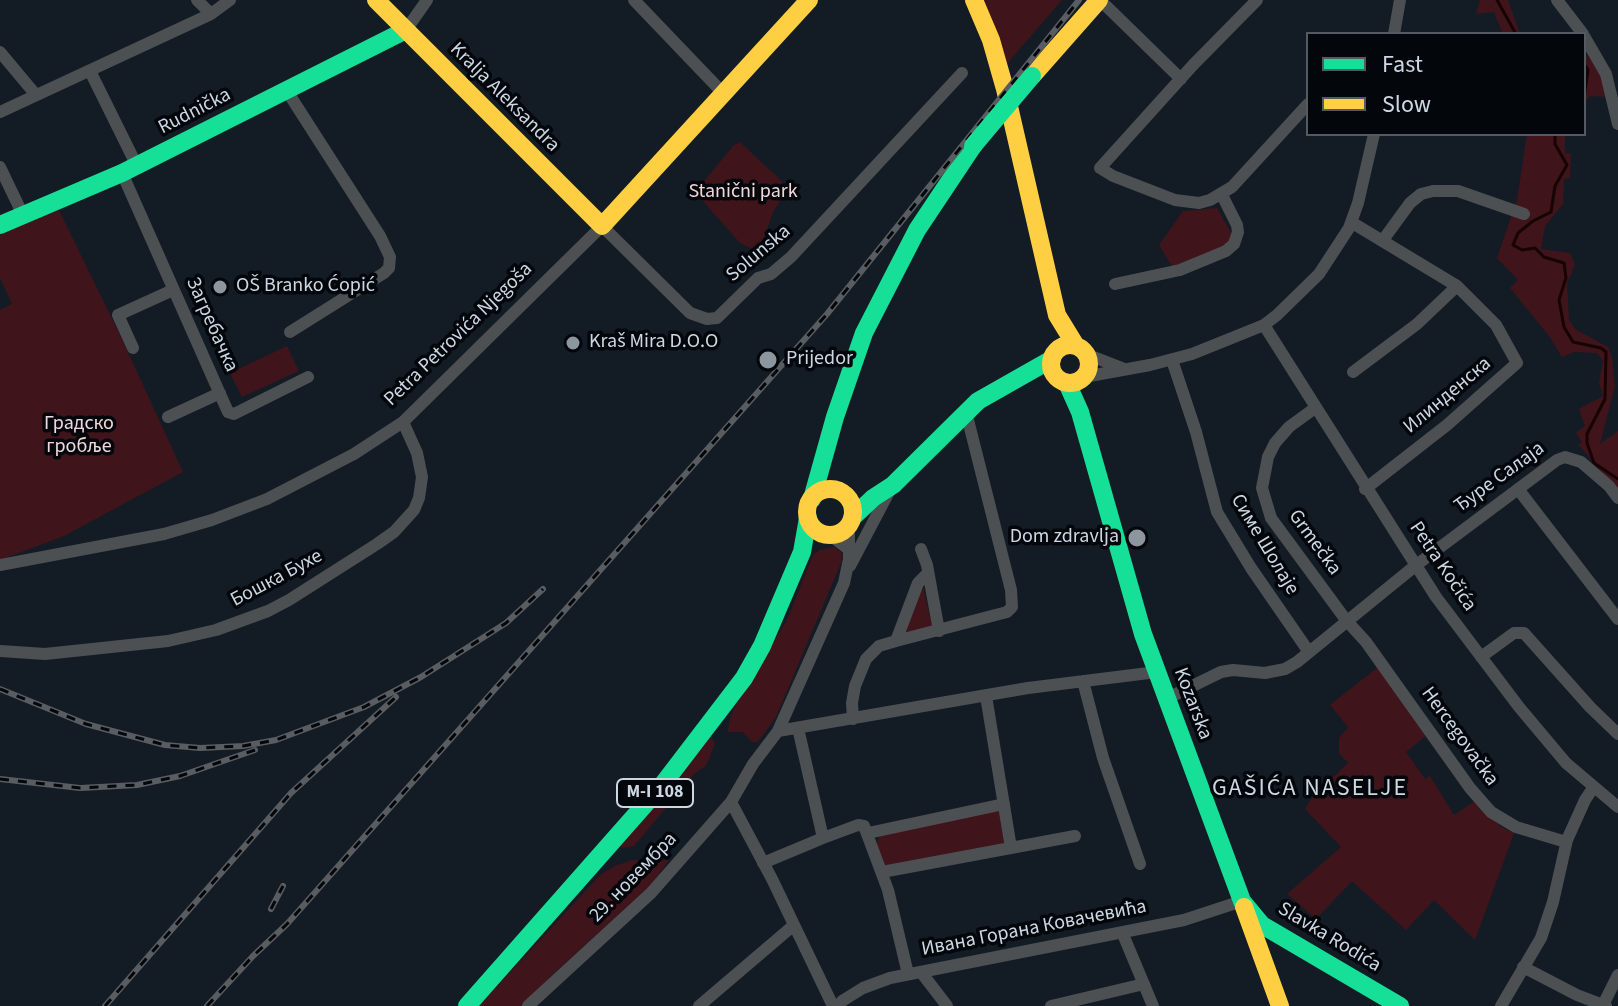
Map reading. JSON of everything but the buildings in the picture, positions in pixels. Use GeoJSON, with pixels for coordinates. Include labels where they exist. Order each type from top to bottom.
{"type":"FeatureCollection","features":[{"type":"Feature","properties":{"kind":"main road","name":"Kralja Aleksandra"},"geometry":{"type":"LineString","coordinates":[[376,0],[602,226]]}},
{"type":"Feature","properties":{"kind":"main road","name":"Petra Petrovića Njegoša"},"geometry":{"type":"LineString","coordinates":[[602,226],[809,0]]}},
{"type":"Feature","properties":{"kind":"main road"},"geometry":{"type":"LineString","coordinates":[[974,0],[991,40],[1005,89],[1057,315],[1053,372],[1073,380]]}},
{"type":"Feature","properties":{"kind":"main road","name":"M-I 108"},"geometry":{"type":"LineString","coordinates":[[467,1006],[663,784],[744,678],[762,646],[802,552],[807,510],[849,371],[880,299],[917,230],[973,146],[1099,0]]}},
{"type":"Feature","properties":{"kind":"main road","name":"Rudnička"},"geometry":{"type":"LineString","coordinates":[[0,225],[129,169],[406,30]]}},
{"type":"Feature","properties":{"kind":"main road"},"geometry":{"type":"LineString","coordinates":[[1020,377],[1073,380],[1089,366],[1057,315]]}},
{"type":"Feature","properties":{"kind":"main road"},"geometry":{"type":"LineString","coordinates":[[851,522],[966,412],[996,389],[1053,357],[1064,346],[1081,350]]}},
{"type":"Feature","properties":{"kind":"main road","name":"Kozarska"},"geometry":{"type":"LineString","coordinates":[[1073,380],[1143,634],[1280,1006]]}},
{"type":"Feature","properties":{"kind":"main road"},"geometry":{"type":"LineString","coordinates":[[823,462],[853,511],[851,522]]}},
{"type":"Feature","properties":{"kind":"main road"},"geometry":{"type":"LineString","coordinates":[[812,499],[820,492],[841,493],[858,500],[873,498]]}},
{"type":"Feature","properties":{"kind":"main road"},"geometry":{"type":"LineString","coordinates":[[808,518],[811,525],[826,535]]}},
{"type":"Feature","properties":{"kind":"main road","name":"M-I 108"},"geometry":{"type":"LineString","coordinates":[[802,552],[826,535],[844,531],[851,522]]}},
{"type":"Feature","properties":{"kind":"main road","name":"Slavka Rodića"},"geometry":{"type":"LineString","coordinates":[[1242,901],[1262,925],[1400,1006]]}},
{"type":"Feature","properties":{"kind":"main road"},"geometry":{"type":"LineString","coordinates":[[1271,979],[1270,969],[1274,958],[1285,949],[1299,948]]}},
{"type":"Feature","properties":{"kind":"street"},"geometry":{"type":"LineString","coordinates":[[197,0],[211,14]]}},
{"type":"Feature","properties":{"kind":"street"},"geometry":{"type":"LineString","coordinates":[[0,112],[211,14],[230,0]]}},
{"type":"Feature","properties":{"kind":"street"},"geometry":{"type":"LineString","coordinates":[[406,30],[427,0]]}},
{"type":"Feature","properties":{"kind":"street"},"geometry":{"type":"LineString","coordinates":[[634,0],[723,93]]}},
{"type":"Feature","properties":{"kind":"street"},"geometry":{"type":"LineString","coordinates":[[1099,0],[1181,79]]}},
{"type":"Feature","properties":{"kind":"street"},"geometry":{"type":"LineString","coordinates":[[1257,0],[1100,168],[1175,200],[1199,203],[1222,195],[1232,187],[1306,106]]}},
{"type":"Feature","properties":{"kind":"street"},"geometry":{"type":"LineString","coordinates":[[1394,32],[1400,0]]}},
{"type":"Feature","properties":{"kind":"street"},"geometry":{"type":"LineString","coordinates":[[1557,0],[1581,32]]}},
{"type":"Feature","properties":{"kind":"street"},"geometry":{"type":"LineString","coordinates":[[1586,39],[1612,71],[1617,117]]}},
{"type":"Feature","properties":{"kind":"street"},"geometry":{"type":"LineString","coordinates":[[0,52],[36,95]]}},
{"type":"Feature","properties":{"kind":"street","name":"Загребачка"},"geometry":{"type":"LineString","coordinates":[[90,71],[173,290],[228,412],[234,414],[308,377]]}},
{"type":"Feature","properties":{"kind":"street","name":"Solunska"},"geometry":{"type":"LineString","coordinates":[[602,226],[690,313],[707,319],[717,318],[758,278],[782,266],[962,73]]}},
{"type":"Feature","properties":{"kind":"street"},"geometry":{"type":"LineString","coordinates":[[287,91],[380,236],[390,257],[389,268],[384,273],[290,332]]}},
{"type":"Feature","properties":{"kind":"street"},"geometry":{"type":"LineString","coordinates":[[1073,380],[1172,360],[1264,325],[1303,292],[1336,251],[1351,222],[1361,192],[1374,136]]}},
{"type":"Feature","properties":{"kind":"street"},"geometry":{"type":"LineString","coordinates":[[0,167],[23,215]]}},
{"type":"Feature","properties":{"kind":"street"},"geometry":{"type":"LineString","coordinates":[[1383,240],[1410,203],[1421,194],[1433,191],[1458,191],[1524,214]]}},
{"type":"Feature","properties":{"kind":"street"},"geometry":{"type":"LineString","coordinates":[[1115,284],[1180,270],[1226,251],[1237,238],[1237,225],[1222,195]]}},
{"type":"Feature","properties":{"kind":"street","name":"Илинденска"},"geometry":{"type":"LineString","coordinates":[[1351,222],[1457,286],[1496,325],[1517,363],[1447,425],[1365,489]]}},
{"type":"Feature","properties":{"kind":"street","name":"Petra Petrovića Njegoša"},"geometry":{"type":"LineString","coordinates":[[0,565],[164,534],[267,499],[321,472],[403,422],[602,226]]}},
{"type":"Feature","properties":{"kind":"street"},"geometry":{"type":"LineString","coordinates":[[1353,372],[1417,324],[1457,286]]}},
{"type":"Feature","properties":{"kind":"street"},"geometry":{"type":"LineString","coordinates":[[133,348],[118,315],[173,290]]}},
{"type":"Feature","properties":{"kind":"street","name":"Petra Kočića"},"geometry":{"type":"LineString","coordinates":[[1264,325],[1415,566],[1481,657],[1566,763],[1618,807]]}},
{"type":"Feature","properties":{"kind":"street"},"geometry":{"type":"LineString","coordinates":[[1081,350],[1125,369]]}},
{"type":"Feature","properties":{"kind":"street","name":"Симе Шолаје"},"geometry":{"type":"LineString","coordinates":[[1172,360],[1217,512],[1309,652]]}},
{"type":"Feature","properties":{"kind":"street"},"geometry":{"type":"LineString","coordinates":[[168,417],[220,393]]}},
{"type":"Feature","properties":{"kind":"street","name":"Grmečka"},"geometry":{"type":"LineString","coordinates":[[1315,408],[1289,427],[1275,443],[1263,472],[1262,488],[1271,518],[1282,536],[1346,620]]}},
{"type":"Feature","properties":{"kind":"street"},"geometry":{"type":"LineString","coordinates":[[853,719],[853,695],[866,659],[879,646],[1007,612],[1012,607],[1013,600],[966,412]]}},
{"type":"Feature","properties":{"kind":"street","name":"Бошка Бухе"},"geometry":{"type":"LineString","coordinates":[[0,651],[45,654],[168,641],[216,630],[289,600],[394,532],[414,510],[422,477],[417,453],[403,422]]}},
{"type":"Feature","properties":{"kind":"street","name":"Ђуре Салаја"},"geometry":{"type":"LineString","coordinates":[[1166,699],[1221,672],[1277,671],[1297,662],[1415,566],[1557,460],[1565,457],[1581,462],[1618,498]]}},
{"type":"Feature","properties":{"kind":"street"},"geometry":{"type":"LineString","coordinates":[[848,568],[893,485]]}},
{"type":"Feature","properties":{"kind":"street"},"geometry":{"type":"LineString","coordinates":[[1518,489],[1618,619]]}},
{"type":"Feature","properties":{"kind":"street","name":"29. новембра"},"geometry":{"type":"LineString","coordinates":[[528,1006],[544,1001],[651,893],[731,802],[753,764],[778,731],[838,600],[848,568],[851,522]]}},
{"type":"Feature","properties":{"kind":"street"},"geometry":{"type":"LineString","coordinates":[[826,535],[847,548]]}},
{"type":"Feature","properties":{"kind":"street"},"geometry":{"type":"LineString","coordinates":[[921,549],[939,631]]}},
{"type":"Feature","properties":{"kind":"street"},"geometry":{"type":"LineString","coordinates":[[896,641],[918,583],[928,573]]}},
{"type":"Feature","properties":{"kind":"street","name":"Hercegovačka"},"geometry":{"type":"LineString","coordinates":[[1346,620],[1366,642],[1456,769],[1491,812],[1516,827],[1566,842]]}},
{"type":"Feature","properties":{"kind":"street"},"geometry":{"type":"LineString","coordinates":[[1481,657],[1514,633],[1524,633],[1618,734]]}},
{"type":"Feature","properties":{"kind":"street"},"geometry":{"type":"LineString","coordinates":[[778,731],[986,696],[1157,672]]}},
{"type":"Feature","properties":{"kind":"street"},"geometry":{"type":"LineString","coordinates":[[1083,681],[1103,758],[1140,864]]}},
{"type":"Feature","properties":{"kind":"street"},"geometry":{"type":"LineString","coordinates":[[986,696],[1011,848]]}},
{"type":"Feature","properties":{"kind":"street"},"geometry":{"type":"LineString","coordinates":[[798,728],[823,838]]}},
{"type":"Feature","properties":{"kind":"street"},"geometry":{"type":"LineString","coordinates":[[1501,1006],[1545,926],[1566,842],[1579,810],[1593,788]]}},
{"type":"Feature","properties":{"kind":"street"},"geometry":{"type":"LineString","coordinates":[[731,802],[833,1006]]}},
{"type":"Feature","properties":{"kind":"street"},"geometry":{"type":"LineString","coordinates":[[868,833],[1004,804]]}},
{"type":"Feature","properties":{"kind":"street"},"geometry":{"type":"LineString","coordinates":[[763,863],[858,825],[864,826],[914,973],[947,1006]]}},
{"type":"Feature","properties":{"kind":"street"},"geometry":{"type":"LineString","coordinates":[[882,872],[1075,836]]}},
{"type":"Feature","properties":{"kind":"street","name":"Ивана Горана Ковачевића"},"geometry":{"type":"LineString","coordinates":[[839,1006],[863,988],[914,973],[1184,920],[1242,901]]}},
{"type":"Feature","properties":{"kind":"street"},"geometry":{"type":"LineString","coordinates":[[699,1006],[794,925]]}},
{"type":"Feature","properties":{"kind":"street"},"geometry":{"type":"LineString","coordinates":[[1122,932],[1153,1006]]}},
{"type":"Feature","properties":{"kind":"street"},"geometry":{"type":"LineString","coordinates":[[1523,967],[1605,1006],[1618,975]]}},
{"type":"Feature","properties":{"kind":"street"},"geometry":{"type":"LineString","coordinates":[[1051,1006],[1144,984]]}},
{"type":"Feature","properties":{"kind":"green space"},"geometry":{"type":"Polygon","coordinates":[[[980,0],[1062,0],[1005,66],[980,0]]]}},
{"type":"Feature","properties":{"kind":"green space"},"geometry":{"type":"Polygon","coordinates":[[[1480,0],[1508,0],[1519,32],[1502,32],[1494,12],[1476,14],[1480,0]]]}},
{"type":"Feature","properties":{"kind":"green space"},"geometry":{"type":"Polygon","coordinates":[[[1586,55],[1600,72],[1607,97],[1590,96],[1586,101],[1586,55]]]}},
{"type":"Feature","properties":{"kind":"green space"},"geometry":{"type":"Polygon","coordinates":[[[1527,136],[1565,136],[1565,153],[1571,154],[1570,178],[1564,179],[1563,204],[1545,226],[1541,249],[1570,253],[1575,265],[1567,283],[1569,320],[1575,329],[1608,347],[1612,357],[1615,386],[1600,444],[1618,431],[1618,491],[1578,444],[1582,443],[1576,432],[1585,426],[1579,409],[1603,396],[1599,382],[1603,361],[1597,353],[1574,352],[1562,357],[1510,288],[1518,280],[1497,258],[1517,200],[1527,136]]]}},
{"type":"Feature","properties":{"kind":"green space","name":"Stanični park"},"geometry":{"type":"Polygon","coordinates":[[[740,142],[789,188],[773,212],[761,246],[755,250],[740,243],[695,192],[733,146],[740,142]]]}},
{"type":"Feature","properties":{"kind":"green space","name":"Градско гробље"},"geometry":{"type":"Polygon","coordinates":[[[57,206],[183,472],[64,536],[0,560],[0,310],[12,304],[0,278],[0,232],[57,206]]]}},
{"type":"Feature","properties":{"kind":"green space"},"geometry":{"type":"Polygon","coordinates":[[[1217,208],[1231,233],[1229,245],[1173,268],[1159,245],[1183,211],[1217,208]]]}},
{"type":"Feature","properties":{"kind":"green space"},"geometry":{"type":"Polygon","coordinates":[[[287,346],[299,371],[242,397],[230,373],[287,346]]]}},
{"type":"Feature","properties":{"kind":"green space"},"geometry":{"type":"Polygon","coordinates":[[[834,547],[842,553],[841,563],[776,717],[758,742],[752,742],[743,732],[728,732],[737,703],[787,620],[813,555],[819,550],[834,547]]]}},
{"type":"Feature","properties":{"kind":"green space"},"geometry":{"type":"Polygon","coordinates":[[[923,586],[932,626],[904,635],[923,586]]]}},
{"type":"Feature","properties":{"kind":"green space"},"geometry":{"type":"Polygon","coordinates":[[[1378,667],[1426,736],[1406,752],[1425,779],[1430,776],[1454,815],[1475,801],[1501,827],[1514,833],[1475,940],[1434,900],[1406,930],[1352,881],[1316,919],[1287,894],[1341,847],[1305,809],[1314,795],[1348,763],[1339,753],[1339,738],[1348,727],[1330,705],[1378,667]]]}},
{"type":"Feature","properties":{"kind":"green space"},"geometry":{"type":"Polygon","coordinates":[[[711,736],[715,744],[706,766],[695,773],[634,846],[615,846],[711,736]]]}},
{"type":"Feature","properties":{"kind":"green space"},"geometry":{"type":"Polygon","coordinates":[[[994,810],[1003,814],[1007,838],[1001,846],[889,867],[881,863],[875,845],[881,834],[994,810]]]}},
{"type":"Feature","properties":{"kind":"green space"},"geometry":{"type":"Polygon","coordinates":[[[632,860],[669,860],[651,885],[522,1006],[479,1006],[600,875],[632,860]]]}},
{"type":"Feature","properties":{"kind":"waterway"},"geometry":{"type":"LineString","coordinates":[[1497,0],[1515,32]]}},
{"type":"Feature","properties":{"kind":"waterway"},"geometry":{"type":"LineString","coordinates":[[1586,67],[1586,84]]}},
{"type":"Feature","properties":{"kind":"waterway"},"geometry":{"type":"LineString","coordinates":[[1555,136],[1555,144],[1567,165],[1555,186],[1551,212],[1518,233],[1513,245],[1522,250],[1535,248],[1544,257],[1564,263],[1566,278],[1559,300],[1564,327],[1573,342],[1606,352],[1605,399],[1587,434],[1587,443],[1594,463],[1618,479]]}},
{"type":"Feature","properties":{"kind":"railway"},"geometry":{"type":"LineString","coordinates":[[207,1006],[287,924],[827,314],[1079,0]]}},
{"type":"Feature","properties":{"kind":"railway"},"geometry":{"type":"LineString","coordinates":[[0,689],[86,724],[165,745],[200,748],[243,746],[276,740],[364,707],[421,677],[506,623],[543,589]]}},
{"type":"Feature","properties":{"kind":"railway"},"geometry":{"type":"LineString","coordinates":[[105,1006],[291,793],[396,697]]}},
{"type":"Feature","properties":{"kind":"railway"},"geometry":{"type":"LineString","coordinates":[[0,779],[80,788],[137,785],[180,776],[255,750]]}},
{"type":"Feature","properties":{"kind":"railway"},"geometry":{"type":"LineString","coordinates":[[271,909],[283,886]]}},
{"type":"Feature","properties":{"kind":"traffic: fast"},"geometry":{"type":"LineString","coordinates":[[0,225],[122,173],[406,30]]}},
{"type":"Feature","properties":{"kind":"traffic: fast"},"geometry":{"type":"LineString","coordinates":[[973,146],[1032,76]]}},
{"type":"Feature","properties":{"kind":"traffic: fast"},"geometry":{"type":"LineString","coordinates":[[812,499],[835,417],[864,333],[917,230],[973,146]]}},
{"type":"Feature","properties":{"kind":"traffic: fast"},"geometry":{"type":"LineString","coordinates":[[852,518],[873,498],[893,485],[978,401],[1052,359]]}},
{"type":"Feature","properties":{"kind":"traffic: fast"},"geometry":{"type":"LineString","coordinates":[[1067,383],[1080,412],[1143,634],[1242,901],[1262,925],[1400,1006]]}},
{"type":"Feature","properties":{"kind":"traffic: fast"},"geometry":{"type":"LineString","coordinates":[[467,1006],[663,784],[744,678],[762,646],[802,552],[808,518]]}},
{"type":"Feature","properties":{"kind":"traffic: slow"},"geometry":{"type":"LineString","coordinates":[[376,0],[602,226],[809,0]]}},
{"type":"Feature","properties":{"kind":"traffic: slow"},"geometry":{"type":"LineString","coordinates":[[974,0],[991,40],[1005,89],[1057,315],[1076,346]]}},
{"type":"Feature","properties":{"kind":"traffic: slow"},"geometry":{"type":"LineString","coordinates":[[1032,76],[1099,0]]}},
{"type":"Feature","properties":{"kind":"traffic: slow"},"geometry":{"type":"LineString","coordinates":[[1070,345],[1083,351],[1089,364],[1083,377],[1070,383],[1057,377],[1051,364],[1057,351],[1070,345]]}},
{"type":"Feature","properties":{"kind":"traffic: slow"},"geometry":{"type":"LineString","coordinates":[[830,489],[846,496],[853,512],[846,528],[830,535],[814,528],[807,512],[814,496],[830,489]]}},
{"type":"Feature","properties":{"kind":"traffic: slow"},"geometry":{"type":"LineString","coordinates":[[1244,907],[1280,1006]]}},
{"type":"Feature","properties":{"kind":"place","name":"OŠ Branko Ćopić"},"geometry":{"type":"Point","coordinates":[220,287]}},
{"type":"Feature","properties":{"kind":"place","name":"Kraš Mira D.O.O"},"geometry":{"type":"Point","coordinates":[573,343]}},
{"type":"Feature","properties":{"kind":"place","name":"Prijedor"},"geometry":{"type":"Point","coordinates":[768,360]}},
{"type":"Feature","properties":{"kind":"place","name":"Dom zdravlja"},"geometry":{"type":"Point","coordinates":[1137,538]}},
{"type":"Feature","properties":{"kind":"district","name":"GAŠIĆA NASELJE"},"geometry":{"type":"Point","coordinates":[1310,790]}}]}
